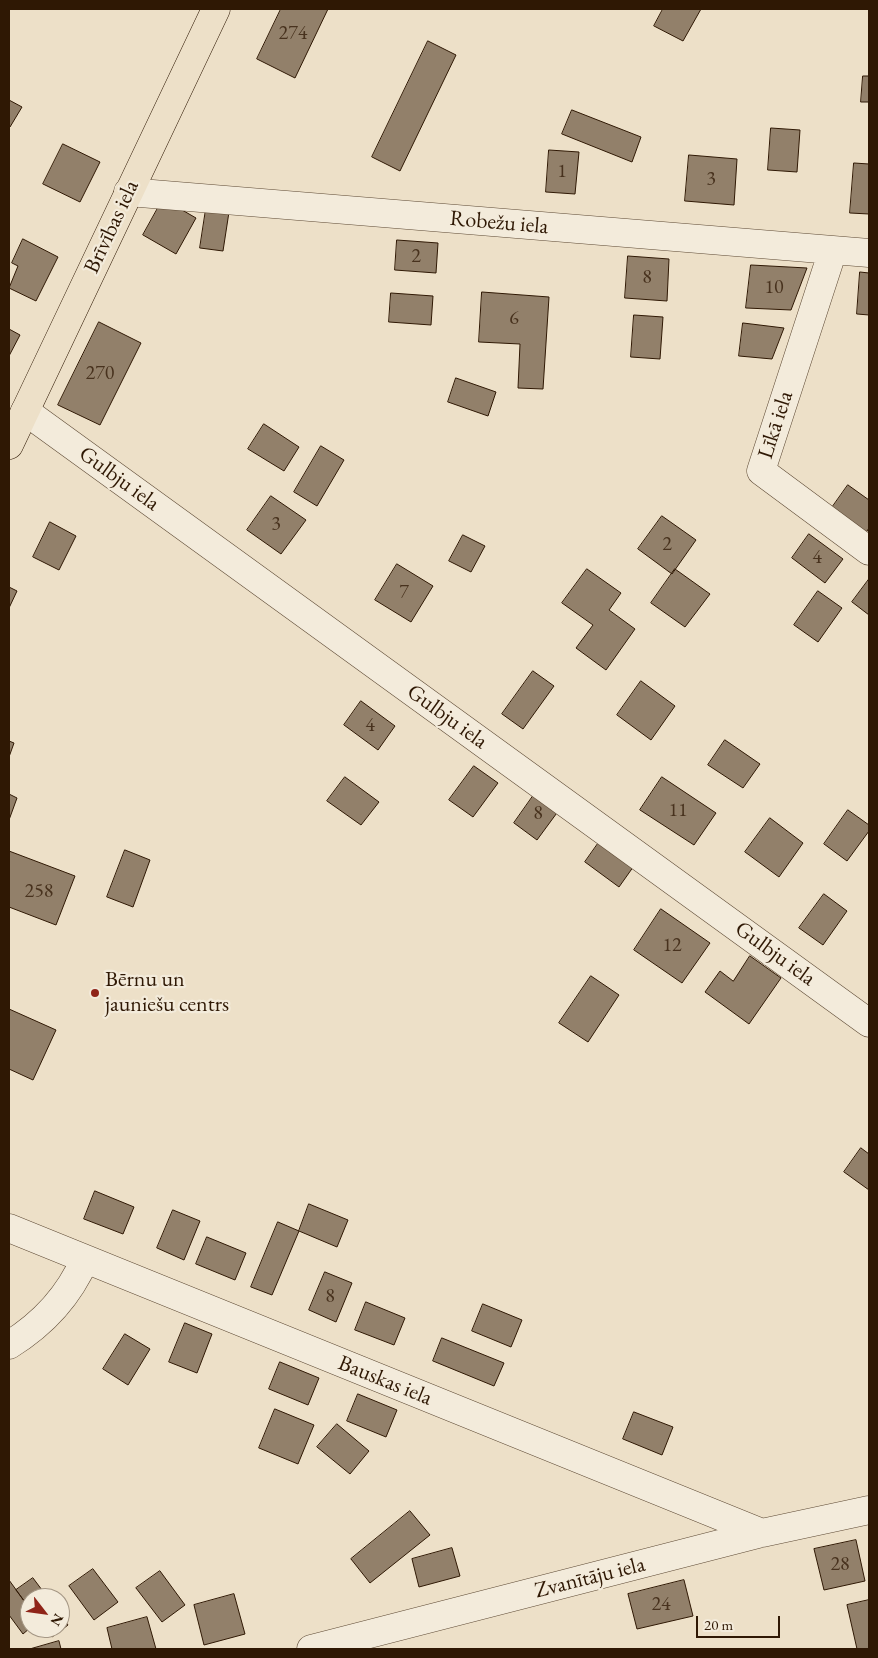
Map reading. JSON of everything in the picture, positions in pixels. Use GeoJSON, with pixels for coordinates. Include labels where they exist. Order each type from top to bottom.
{"type":"FeatureCollection","features":[{"type":"Feature","properties":{"kind":"main road","name":"Brīvības iela"},"geometry":{"type":"LineString","coordinates":[[9,445],[216,9]]}},
{"type":"Feature","properties":{"kind":"street","name":"Robežu iela"},"geometry":{"type":"LineString","coordinates":[[128,192],[869,253]]}},
{"type":"Feature","properties":{"kind":"street","name":"Līkā iela"},"geometry":{"type":"LineString","coordinates":[[833,250],[761,471],[869,552]]}},
{"type":"Feature","properties":{"kind":"street","name":"Gulbju iela"},"geometry":{"type":"LineString","coordinates":[[25,411],[869,1023]]}},
{"type":"Feature","properties":{"kind":"street","name":"Bauskas iela"},"geometry":{"type":"LineString","coordinates":[[9,1228],[762,1533]]}},
{"type":"Feature","properties":{"kind":"street"},"geometry":{"type":"LineString","coordinates":[[9,1345],[29,1332],[47,1316],[76,1279],[85,1259]]}},
{"type":"Feature","properties":{"kind":"street","name":"Zvanītāju iela"},"geometry":{"type":"LineString","coordinates":[[311,1649],[762,1533],[869,1510]]}},
{"type":"Feature","properties":{"kind":"building"},"geometry":{"type":"Polygon","coordinates":[[[281,9],[328,9],[295,78],[257,59],[281,9]]]}},
{"type":"Feature","properties":{"kind":"building"},"geometry":{"type":"Polygon","coordinates":[[[663,9],[701,9],[683,41],[654,26],[663,9]]]}},
{"type":"Feature","properties":{"kind":"building"},"geometry":{"type":"Polygon","coordinates":[[[428,41],[456,55],[400,171],[372,157],[428,41]]]}},
{"type":"Feature","properties":{"kind":"building"},"geometry":{"type":"Polygon","coordinates":[[[863,76],[869,76],[869,102],[861,102],[863,76]]]}},
{"type":"Feature","properties":{"kind":"building"},"geometry":{"type":"Polygon","coordinates":[[[9,100],[22,107],[10,127],[9,126],[9,100]]]}},
{"type":"Feature","properties":{"kind":"building"},"geometry":{"type":"Polygon","coordinates":[[[572,110],[641,137],[632,162],[562,134],[572,110]]]}},
{"type":"Feature","properties":{"kind":"building"},"geometry":{"type":"Polygon","coordinates":[[[771,128],[800,130],[797,172],[768,170],[771,128]]]}},
{"type":"Feature","properties":{"kind":"building"},"geometry":{"type":"Polygon","coordinates":[[[63,144],[100,162],[80,202],[43,184],[63,144]]]}},
{"type":"Feature","properties":{"kind":"building"},"geometry":{"type":"Polygon","coordinates":[[[549,150],[579,152],[575,194],[546,192],[549,150]]]}},
{"type":"Feature","properties":{"kind":"building"},"geometry":{"type":"Polygon","coordinates":[[[689,155],[737,159],[734,205],[685,201],[689,155]]]}},
{"type":"Feature","properties":{"kind":"building"},"geometry":{"type":"Polygon","coordinates":[[[854,163],[869,164],[869,214],[850,213],[854,163]]]}},
{"type":"Feature","properties":{"kind":"building"},"geometry":{"type":"Polygon","coordinates":[[[163,199],[196,218],[176,254],[143,235],[163,199]]]}},
{"type":"Feature","properties":{"kind":"building"},"geometry":{"type":"Polygon","coordinates":[[[206,209],[229,212],[223,251],[200,248],[206,209]]]}},
{"type":"Feature","properties":{"kind":"building"},"geometry":{"type":"Polygon","coordinates":[[[23,239],[58,257],[36,301],[9,288],[18,266],[12,263],[23,239]]]}},
{"type":"Feature","properties":{"kind":"building"},"geometry":{"type":"Polygon","coordinates":[[[397,240],[438,243],[436,273],[395,270],[397,240]]]}},
{"type":"Feature","properties":{"kind":"building"},"geometry":{"type":"Polygon","coordinates":[[[628,256],[669,259],[667,301],[625,298],[628,256]]]}},
{"type":"Feature","properties":{"kind":"building"},"geometry":{"type":"Polygon","coordinates":[[[751,265],[807,268],[791,310],[746,308],[751,265]]]}},
{"type":"Feature","properties":{"kind":"building"},"geometry":{"type":"Polygon","coordinates":[[[860,272],[869,273],[869,315],[857,314],[860,272]]]}},
{"type":"Feature","properties":{"kind":"building"},"geometry":{"type":"Polygon","coordinates":[[[482,292],[549,297],[543,389],[518,388],[520,344],[479,342],[482,292]]]}},
{"type":"Feature","properties":{"kind":"building"},"geometry":{"type":"Polygon","coordinates":[[[391,293],[433,296],[431,325],[389,322],[391,293]]]}},
{"type":"Feature","properties":{"kind":"building"},"geometry":{"type":"Polygon","coordinates":[[[634,315],[663,317],[660,359],[631,357],[634,315]]]}},
{"type":"Feature","properties":{"kind":"building"},"geometry":{"type":"Polygon","coordinates":[[[99,322],[141,343],[100,425],[58,405],[99,322]]]}},
{"type":"Feature","properties":{"kind":"building"},"geometry":{"type":"Polygon","coordinates":[[[743,323],[784,328],[772,359],[739,356],[743,323]]]}},
{"type":"Feature","properties":{"kind":"building"},"geometry":{"type":"Polygon","coordinates":[[[9,329],[20,335],[9,356],[9,329]]]}},
{"type":"Feature","properties":{"kind":"building"},"geometry":{"type":"Polygon","coordinates":[[[456,378],[496,392],[488,416],[448,402],[456,378]]]}},
{"type":"Feature","properties":{"kind":"building"},"geometry":{"type":"Polygon","coordinates":[[[264,424],[299,447],[284,471],[248,449],[264,424]]]}},
{"type":"Feature","properties":{"kind":"building"},"geometry":{"type":"Polygon","coordinates":[[[321,446],[344,460],[317,506],[294,492],[321,446]]]}},
{"type":"Feature","properties":{"kind":"building"},"geometry":{"type":"Polygon","coordinates":[[[848,485],[869,500],[869,528],[865,534],[831,509],[848,485]]]}},
{"type":"Feature","properties":{"kind":"building"},"geometry":{"type":"Polygon","coordinates":[[[271,496],[306,520],[281,554],[247,530],[271,496]]]}},
{"type":"Feature","properties":{"kind":"building"},"geometry":{"type":"Polygon","coordinates":[[[662,516],[696,540],[672,574],[638,549],[662,516]]]}},
{"type":"Feature","properties":{"kind":"building"},"geometry":{"type":"Polygon","coordinates":[[[50,522],[76,536],[59,570],[33,557],[50,522]]]}},
{"type":"Feature","properties":{"kind":"building"},"geometry":{"type":"Polygon","coordinates":[[[809,534],[843,559],[825,583],[792,558],[809,534]]]}},
{"type":"Feature","properties":{"kind":"building"},"geometry":{"type":"Polygon","coordinates":[[[463,535],[485,546],[471,572],[449,561],[463,535]]]}},
{"type":"Feature","properties":{"kind":"building"},"geometry":{"type":"Polygon","coordinates":[[[397,564],[433,586],[411,622],[375,600],[397,564]]]}},
{"type":"Feature","properties":{"kind":"building"},"geometry":{"type":"Polygon","coordinates":[[[587,569],[621,593],[609,610],[635,629],[606,670],[576,648],[593,625],[562,603],[587,569]]]}},
{"type":"Feature","properties":{"kind":"building"},"geometry":{"type":"Polygon","coordinates":[[[675,569],[710,594],[685,627],[651,603],[675,569]]]}},
{"type":"Feature","properties":{"kind":"building"},"geometry":{"type":"Polygon","coordinates":[[[869,579],[869,615],[852,602],[869,579]]]}},
{"type":"Feature","properties":{"kind":"building"},"geometry":{"type":"Polygon","coordinates":[[[9,587],[17,591],[9,608],[9,587]]]}},
{"type":"Feature","properties":{"kind":"building"},"geometry":{"type":"Polygon","coordinates":[[[818,591],[842,608],[818,642],[794,625],[818,591]]]}},
{"type":"Feature","properties":{"kind":"building"},"geometry":{"type":"Polygon","coordinates":[[[533,671],[554,686],[523,729],[502,714],[533,671]]]}},
{"type":"Feature","properties":{"kind":"building"},"geometry":{"type":"Polygon","coordinates":[[[641,681],[675,706],[651,740],[617,715],[641,681]]]}},
{"type":"Feature","properties":{"kind":"building"},"geometry":{"type":"Polygon","coordinates":[[[361,701],[395,726],[378,750],[344,725],[361,701]]]}},
{"type":"Feature","properties":{"kind":"building"},"geometry":{"type":"Polygon","coordinates":[[[725,740],[760,764],[743,788],[708,765],[725,740]]]}},
{"type":"Feature","properties":{"kind":"building"},"geometry":{"type":"Polygon","coordinates":[[[9,741],[14,743],[9,757],[9,741]]]}},
{"type":"Feature","properties":{"kind":"building"},"geometry":{"type":"Polygon","coordinates":[[[474,766],[498,783],[473,817],[449,800],[474,766]]]}},
{"type":"Feature","properties":{"kind":"building"},"geometry":{"type":"Polygon","coordinates":[[[345,777],[379,802],[361,825],[327,801],[345,777]]]}},
{"type":"Feature","properties":{"kind":"building"},"geometry":{"type":"Polygon","coordinates":[[[662,777],[716,813],[694,845],[640,810],[662,777]]]}},
{"type":"Feature","properties":{"kind":"building"},"geometry":{"type":"Polygon","coordinates":[[[538,789],[562,806],[537,840],[514,823],[538,789]]]}},
{"type":"Feature","properties":{"kind":"building"},"geometry":{"type":"Polygon","coordinates":[[[9,794],[17,798],[9,820],[9,794]]]}},
{"type":"Feature","properties":{"kind":"building"},"geometry":{"type":"Polygon","coordinates":[[[848,810],[869,825],[869,831],[847,861],[824,844],[848,810]]]}},
{"type":"Feature","properties":{"kind":"building"},"geometry":{"type":"Polygon","coordinates":[[[770,818],[803,843],[779,877],[745,852],[770,818]]]}},
{"type":"Feature","properties":{"kind":"building"},"geometry":{"type":"Polygon","coordinates":[[[602,838],[636,863],[619,887],[585,862],[602,838]]]}},
{"type":"Feature","properties":{"kind":"building"},"geometry":{"type":"Polygon","coordinates":[[[125,850],[150,860],[133,907],[107,897],[125,850]]]}},
{"type":"Feature","properties":{"kind":"building"},"geometry":{"type":"Polygon","coordinates":[[[9,851],[75,876],[56,925],[9,907],[9,851]]]}},
{"type":"Feature","properties":{"kind":"building"},"geometry":{"type":"Polygon","coordinates":[[[824,894],[847,911],[823,945],[799,928],[824,894]]]}},
{"type":"Feature","properties":{"kind":"building"},"geometry":{"type":"Polygon","coordinates":[[[661,909],[710,943],[682,983],[634,950],[661,909]]]}},
{"type":"Feature","properties":{"kind":"building"},"geometry":{"type":"Polygon","coordinates":[[[750,956],[781,978],[749,1024],[705,992],[720,971],[733,981],[750,956]]]}},
{"type":"Feature","properties":{"kind":"building"},"geometry":{"type":"Polygon","coordinates":[[[591,976],[619,995],[588,1042],[559,1023],[591,976]]]}},
{"type":"Feature","properties":{"kind":"building"},"geometry":{"type":"Polygon","coordinates":[[[9,1009],[56,1030],[33,1080],[9,1069],[9,1009]]]}},
{"type":"Feature","properties":{"kind":"building"},"geometry":{"type":"Polygon","coordinates":[[[861,1148],[869,1154],[869,1190],[844,1172],[861,1148]]]}},
{"type":"Feature","properties":{"kind":"building"},"geometry":{"type":"Polygon","coordinates":[[[95,1191],[134,1207],[123,1234],[84,1219],[95,1191]]]}},
{"type":"Feature","properties":{"kind":"building"},"geometry":{"type":"Polygon","coordinates":[[[309,1204],[348,1220],[337,1247],[299,1231],[309,1204]]]}},
{"type":"Feature","properties":{"kind":"building"},"geometry":{"type":"Polygon","coordinates":[[[173,1210],[200,1221],[184,1260],[157,1248],[173,1210]]]}},
{"type":"Feature","properties":{"kind":"building"},"geometry":{"type":"Polygon","coordinates":[[[278,1222],[299,1231],[272,1295],[251,1287],[278,1222]]]}},
{"type":"Feature","properties":{"kind":"building"},"geometry":{"type":"Polygon","coordinates":[[[207,1237],[246,1253],[235,1280],[196,1264],[207,1237]]]}},
{"type":"Feature","properties":{"kind":"building"},"geometry":{"type":"Polygon","coordinates":[[[325,1272],[352,1283],[336,1322],[309,1310],[325,1272]]]}},
{"type":"Feature","properties":{"kind":"building"},"geometry":{"type":"Polygon","coordinates":[[[366,1302],[405,1318],[394,1345],[355,1330],[366,1302]]]}},
{"type":"Feature","properties":{"kind":"building"},"geometry":{"type":"Polygon","coordinates":[[[483,1304],[522,1320],[511,1347],[472,1331],[483,1304]]]}},
{"type":"Feature","properties":{"kind":"building"},"geometry":{"type":"Polygon","coordinates":[[[185,1323],[212,1334],[197,1373],[169,1362],[185,1323]]]}},
{"type":"Feature","properties":{"kind":"building"},"geometry":{"type":"Polygon","coordinates":[[[125,1334],[150,1349],[128,1385],[103,1369],[125,1334]]]}},
{"type":"Feature","properties":{"kind":"building"},"geometry":{"type":"Polygon","coordinates":[[[442,1338],[504,1363],[494,1386],[433,1361],[442,1338]]]}},
{"type":"Feature","properties":{"kind":"building"},"geometry":{"type":"Polygon","coordinates":[[[280,1362],[319,1378],[308,1405],[269,1389],[280,1362]]]}},
{"type":"Feature","properties":{"kind":"building"},"geometry":{"type":"Polygon","coordinates":[[[358,1394],[397,1410],[386,1437],[347,1421],[358,1394]]]}},
{"type":"Feature","properties":{"kind":"building"},"geometry":{"type":"Polygon","coordinates":[[[275,1409],[314,1425],[298,1464],[259,1448],[275,1409]]]}},
{"type":"Feature","properties":{"kind":"building"},"geometry":{"type":"Polygon","coordinates":[[[634,1412],[673,1427],[662,1455],[623,1439],[634,1412]]]}},
{"type":"Feature","properties":{"kind":"building"},"geometry":{"type":"Polygon","coordinates":[[[337,1424],[369,1451],[350,1474],[317,1447],[337,1424]]]}},
{"type":"Feature","properties":{"kind":"building"},"geometry":{"type":"Polygon","coordinates":[[[410,1511],[430,1535],[370,1583],[351,1559],[410,1511]]]}},
{"type":"Feature","properties":{"kind":"building"},"geometry":{"type":"Polygon","coordinates":[[[856,1540],[865,1581],[824,1590],[814,1549],[856,1540]]]}},
{"type":"Feature","properties":{"kind":"building"},"geometry":{"type":"Polygon","coordinates":[[[452,1548],[460,1576],[419,1587],[412,1559],[452,1548]]]}},
{"type":"Feature","properties":{"kind":"building"},"geometry":{"type":"Polygon","coordinates":[[[93,1569],[118,1602],[94,1620],[69,1586],[93,1569]]]}},
{"type":"Feature","properties":{"kind":"building"},"geometry":{"type":"Polygon","coordinates":[[[160,1571],[185,1605],[162,1622],[136,1588],[160,1571]]]}},
{"type":"Feature","properties":{"kind":"building"},"geometry":{"type":"Polygon","coordinates":[[[33,1578],[40,1588],[20,1588],[20,1595],[16,1590],[33,1578]]]}},
{"type":"Feature","properties":{"kind":"building"},"geometry":{"type":"Polygon","coordinates":[[[9,1580],[20,1595],[20,1630],[9,1615],[9,1580]]]}},
{"type":"Feature","properties":{"kind":"building"},"geometry":{"type":"Polygon","coordinates":[[[684,1580],[693,1616],[637,1629],[628,1594],[684,1580]]]}},
{"type":"Feature","properties":{"kind":"building"},"geometry":{"type":"Polygon","coordinates":[[[234,1594],[245,1634],[204,1645],[194,1605],[234,1594]]]}},
{"type":"Feature","properties":{"kind":"building"},"geometry":{"type":"Polygon","coordinates":[[[869,1600],[869,1649],[857,1649],[847,1605],[869,1600]]]}},
{"type":"Feature","properties":{"kind":"building"},"geometry":{"type":"Polygon","coordinates":[[[147,1617],[156,1649],[112,1649],[107,1628],[147,1617]]]}},
{"type":"Feature","properties":{"kind":"building"},"geometry":{"type":"Polygon","coordinates":[[[59,1641],[61,1649],[30,1649],[59,1641]]]}},
{"type":"Feature","properties":{"kind":"place","name":"Bērnu un jauniešu centrs"},"geometry":{"type":"Point","coordinates":[95,993]}}]}
